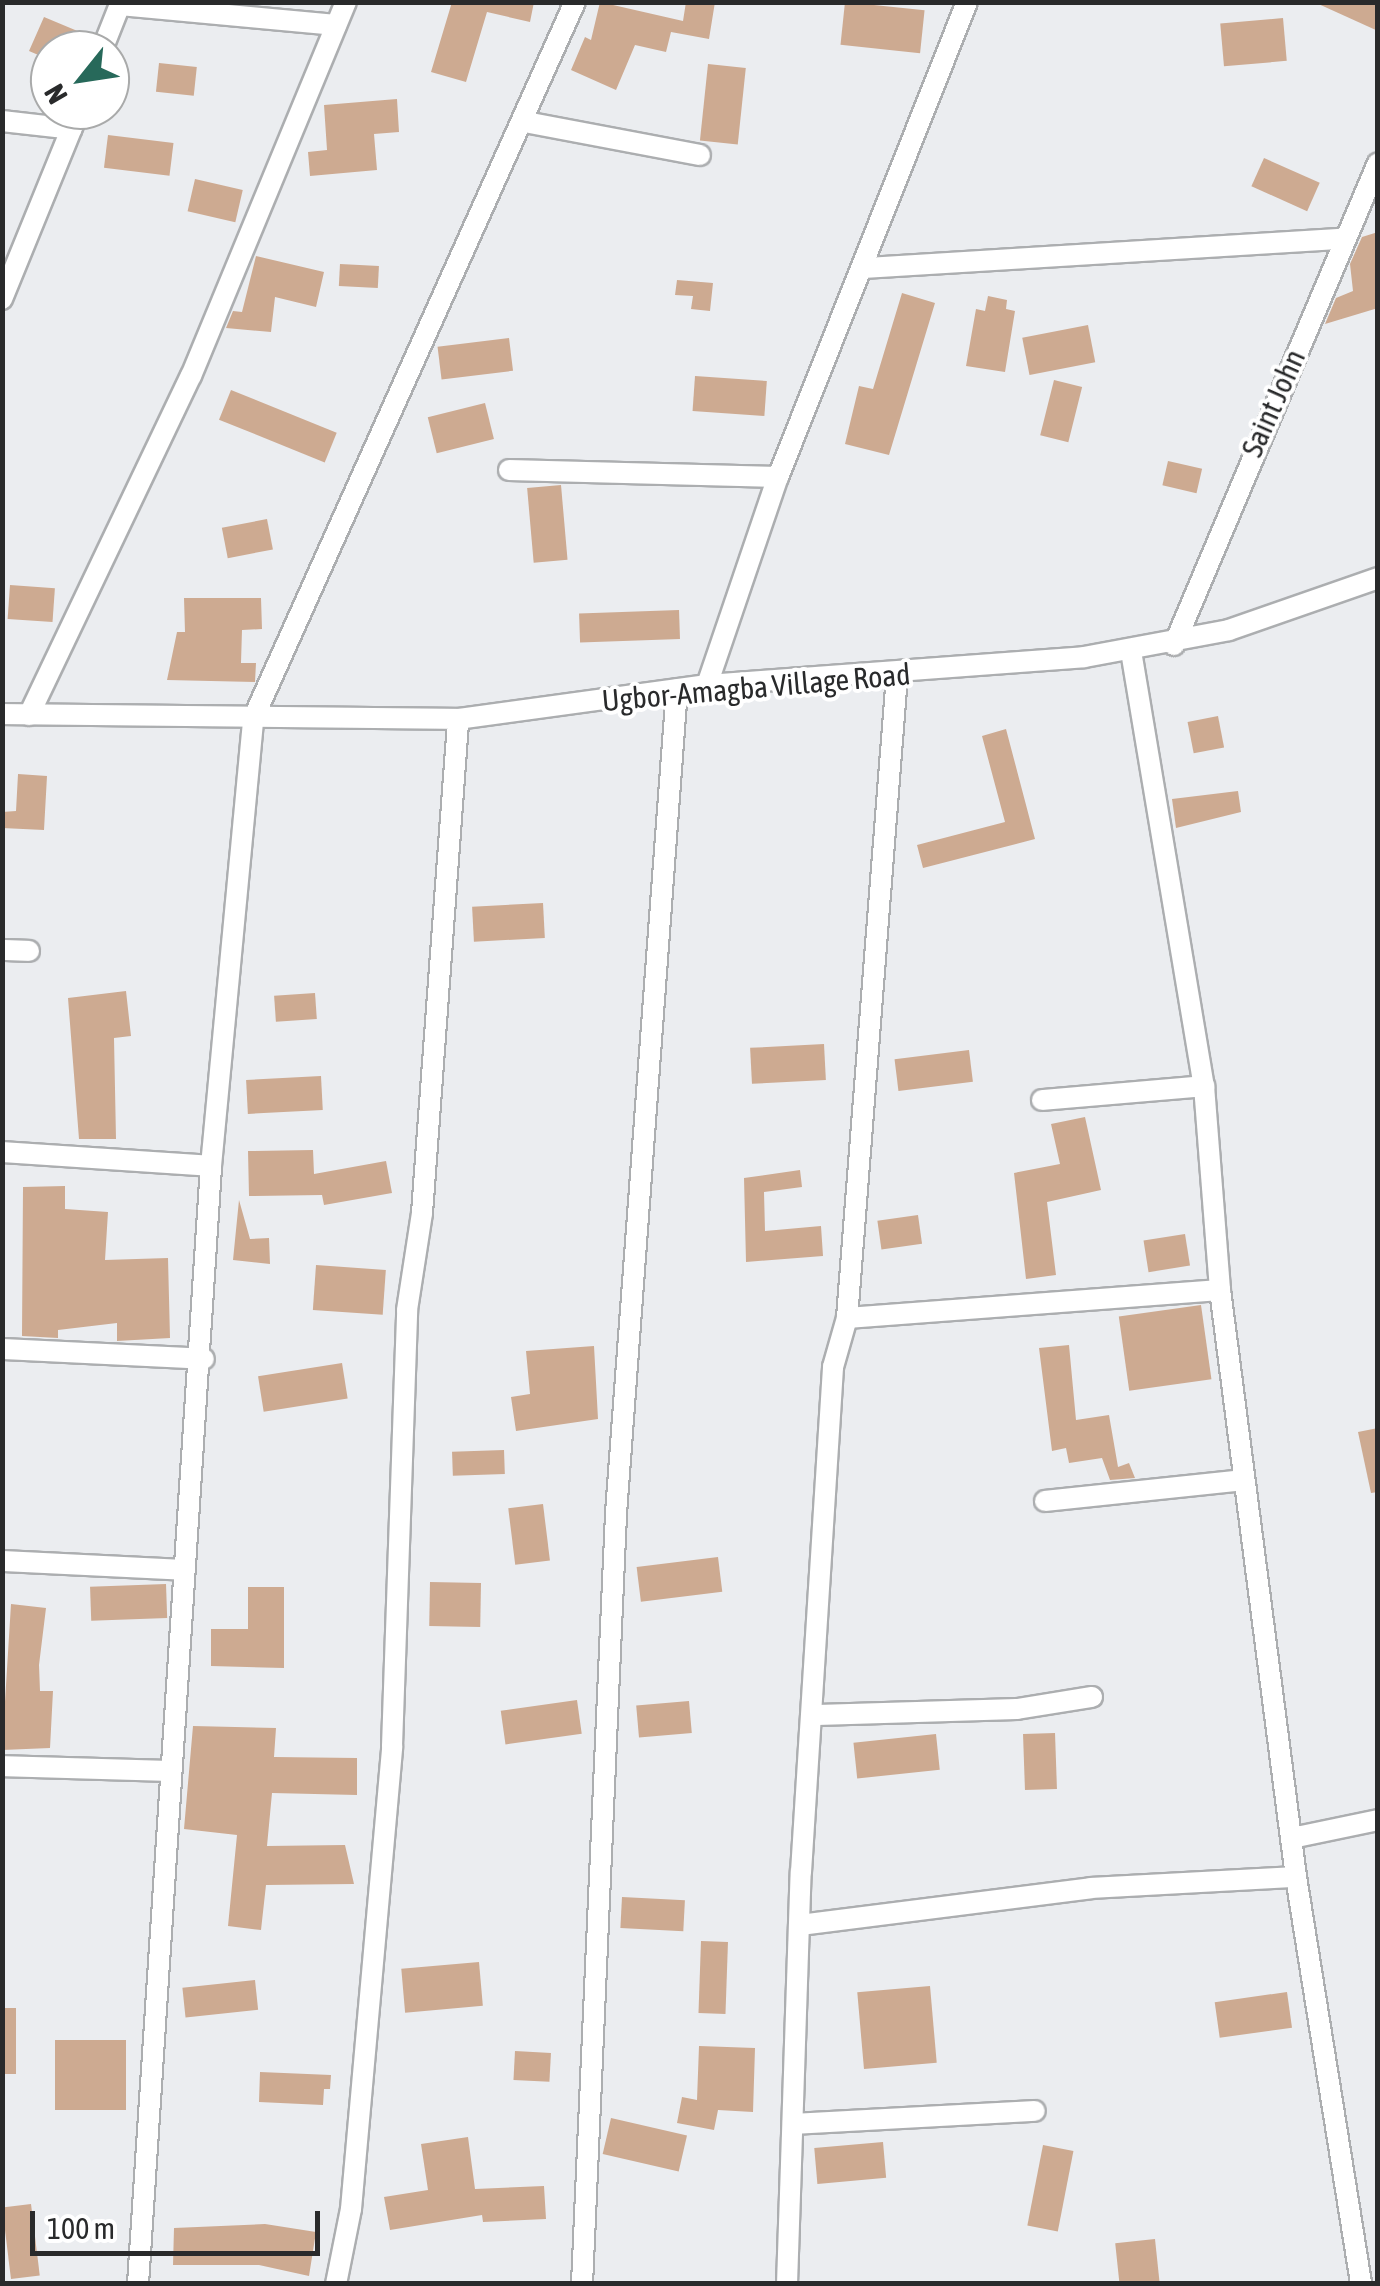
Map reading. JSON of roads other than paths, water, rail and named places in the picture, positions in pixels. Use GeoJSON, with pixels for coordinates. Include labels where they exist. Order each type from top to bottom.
{"type":"FeatureCollection","features":[{"type":"Feature","properties":{"kind":"street"},"geometry":{"type":"LineString","coordinates":[[29,716],[191,376],[346,2]]}},
{"type":"Feature","properties":{"kind":"street"},"geometry":{"type":"LineString","coordinates":[[138,2284],[169,1770],[204,1359],[211,1166],[253,719],[525,122],[574,2]]}},
{"type":"Feature","properties":{"kind":"street"},"geometry":{"type":"LineString","coordinates":[[707,685],[778,477],[865,268],[967,2]]}},
{"type":"Feature","properties":{"kind":"street"},"geometry":{"type":"LineString","coordinates":[[110,30],[120,4],[336,25]]}},
{"type":"Feature","properties":{"kind":"street"},"geometry":{"type":"LineString","coordinates":[[2,120],[30,120]]}},
{"type":"Feature","properties":{"kind":"street"},"geometry":{"type":"LineString","coordinates":[[525,122],[700,154]]}},
{"type":"Feature","properties":{"kind":"street"},"geometry":{"type":"LineString","coordinates":[[2,299],[71,130]]}},
{"type":"Feature","properties":{"kind":"street","name":"Saint John"},"geometry":{"type":"LineString","coordinates":[[1174,645],[1378,163]]}},
{"type":"Feature","properties":{"kind":"street"},"geometry":{"type":"LineString","coordinates":[[865,268],[1344,238]]}},
{"type":"Feature","properties":{"kind":"street"},"geometry":{"type":"LineString","coordinates":[[509,470],[778,477]]}},
{"type":"Feature","properties":{"kind":"street","name":"Ugbor-Amagba Village Road"},"geometry":{"type":"LineString","coordinates":[[2,714],[458,719],[707,685],[897,676],[1174,645],[1378,578]]}},
{"type":"Feature","properties":{"kind":"street"},"geometry":{"type":"LineString","coordinates":[[1131,651],[1204,1086],[1220,1290],[1244,1480],[1296,1877],[1358,2283]]}},
{"type":"Feature","properties":{"kind":"street"},"geometry":{"type":"LineString","coordinates":[[787,2284],[800,1925],[817,1715],[834,1367],[848,1318],[897,676]]}},
{"type":"Feature","properties":{"kind":"street"},"geometry":{"type":"LineString","coordinates":[[582,2284],[616,1513],[677,690]]}},
{"type":"Feature","properties":{"kind":"street"},"geometry":{"type":"LineString","coordinates":[[336,2284],[351,2208],[392,1746],[407,1310],[422,1214],[458,719]]}},
{"type":"Feature","properties":{"kind":"street"},"geometry":{"type":"LineString","coordinates":[[2,950],[29,951]]}},
{"type":"Feature","properties":{"kind":"street"},"geometry":{"type":"LineString","coordinates":[[1042,1100],[1204,1086]]}},
{"type":"Feature","properties":{"kind":"street"},"geometry":{"type":"LineString","coordinates":[[2,1152],[211,1166]]}},
{"type":"Feature","properties":{"kind":"street"},"geometry":{"type":"LineString","coordinates":[[848,1318],[1220,1290]]}},
{"type":"Feature","properties":{"kind":"street"},"geometry":{"type":"LineString","coordinates":[[2,1350],[204,1359]]}},
{"type":"Feature","properties":{"kind":"street"},"geometry":{"type":"LineString","coordinates":[[1045,1501],[1244,1480]]}},
{"type":"Feature","properties":{"kind":"street"},"geometry":{"type":"LineString","coordinates":[[2,1561],[184,1570]]}},
{"type":"Feature","properties":{"kind":"street"},"geometry":{"type":"LineString","coordinates":[[817,1715],[1017,1709],[1092,1697]]}},
{"type":"Feature","properties":{"kind":"street"},"geometry":{"type":"LineString","coordinates":[[2,1766],[169,1770]]}},
{"type":"Feature","properties":{"kind":"street"},"geometry":{"type":"LineString","coordinates":[[1292,1838],[1378,1820]]}},
{"type":"Feature","properties":{"kind":"street"},"geometry":{"type":"LineString","coordinates":[[800,1925],[1091,1888],[1296,1877]]}},
{"type":"Feature","properties":{"kind":"street"},"geometry":{"type":"LineString","coordinates":[[793,2124],[1035,2112]]}}]}
